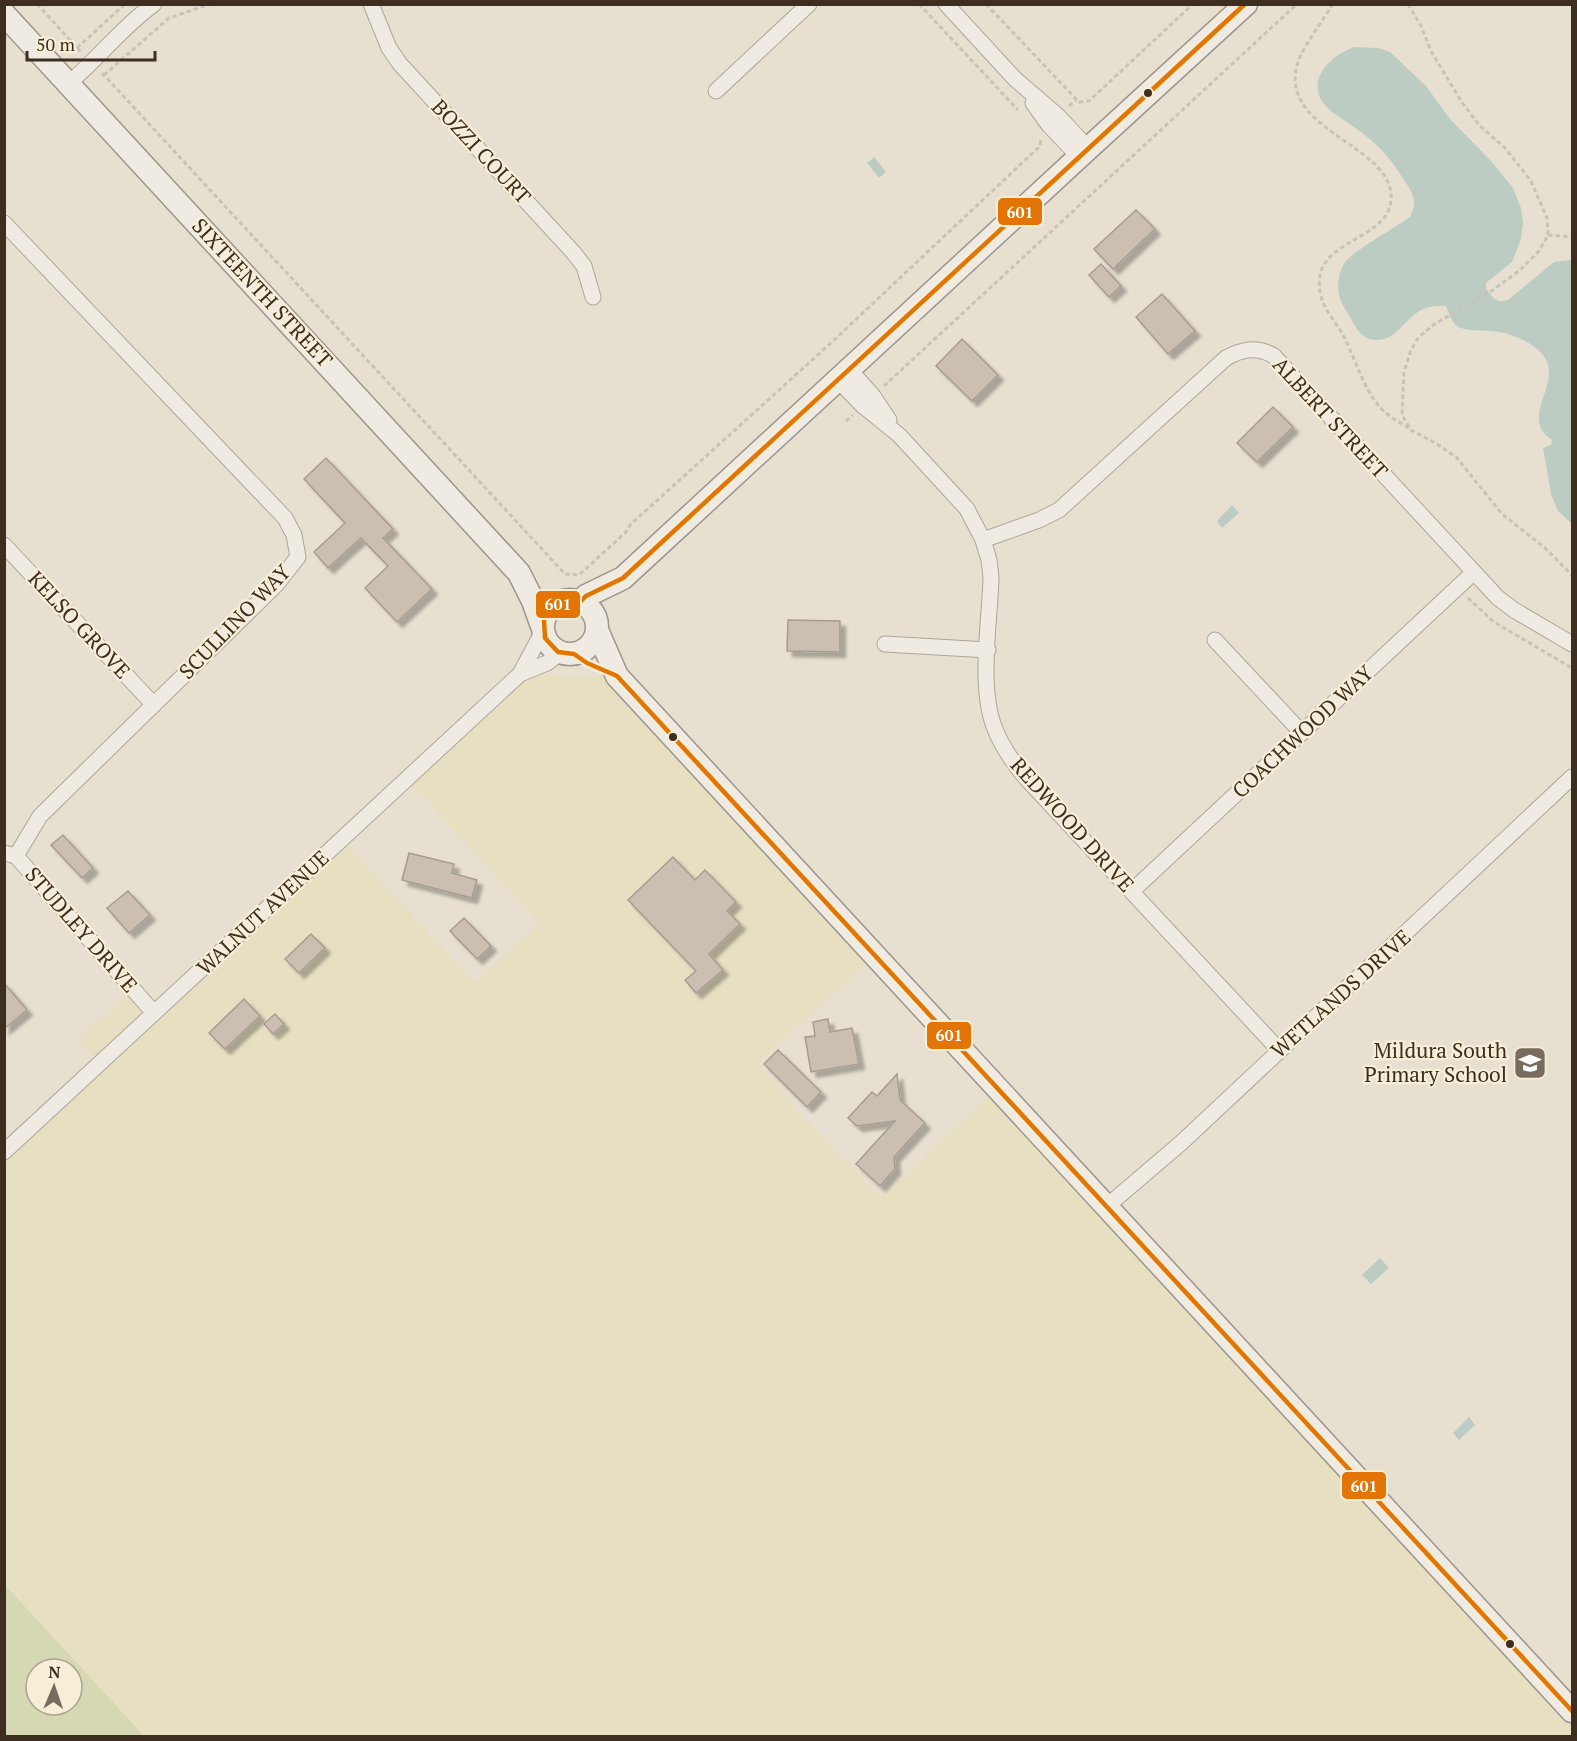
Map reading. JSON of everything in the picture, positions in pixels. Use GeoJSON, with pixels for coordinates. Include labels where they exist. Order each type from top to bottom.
{"type":"FeatureCollection","features":[{"type":"Feature","properties":{"kind":"street"},"geometry":{"type":"LineString","coordinates":[[68,84],[154,4]]}},
{"type":"Feature","properties":{"kind":"street","name":"BOZZI COURT"},"geometry":{"type":"LineString","coordinates":[[370,4],[389,48],[400,64],[573,252],[584,266],[593,297]]}},
{"type":"Feature","properties":{"kind":"street"},"geometry":{"type":"LineString","coordinates":[[716,91],[809,4]]}},
{"type":"Feature","properties":{"kind":"street"},"geometry":{"type":"LineString","coordinates":[[946,4],[1015,79],[1048,124],[1083,152]]}},
{"type":"Feature","properties":{"kind":"street"},"geometry":{"type":"LineString","coordinates":[[617,676],[552,648],[546,640],[543,629],[544,617],[549,610],[586,596],[623,578],[1246,4]]}},
{"type":"Feature","properties":{"kind":"street","name":"SIXTEENTH STREET"},"geometry":{"type":"LineString","coordinates":[[4,14],[519,573],[533,601],[543,629]]}},
{"type":"Feature","properties":{"kind":"street"},"geometry":{"type":"LineString","coordinates":[[1015,79],[1058,116],[1083,152]]}},
{"type":"Feature","properties":{"kind":"street","name":"SCULLINO WAY"},"geometry":{"type":"LineString","coordinates":[[4,223],[285,518],[294,536],[298,557],[276,585],[40,816],[10,854]]}},
{"type":"Feature","properties":{"kind":"street","name":"ALBERT STREET"},"geometry":{"type":"LineString","coordinates":[[983,540],[1039,520],[1059,510],[1226,358],[1237,352],[1258,350],[1274,356],[1498,598],[1572,644]]}},
{"type":"Feature","properties":{"kind":"street","name":"REDWOOD DRIVE"},"geometry":{"type":"LineString","coordinates":[[844,375],[967,509],[983,540],[991,577],[986,690],[994,727],[1003,746],[1024,776],[1279,1050]]}},
{"type":"Feature","properties":{"kind":"street","name":"KELSO GROVE"},"geometry":{"type":"LineString","coordinates":[[4,545],[154,705]]}},
{"type":"Feature","properties":{"kind":"street","name":"SIXTEENTH STREET"},"geometry":{"type":"LineString","coordinates":[[519,573],[572,601]]}},
{"type":"Feature","properties":{"kind":"street","name":"COACHWOOD WAY"},"geometry":{"type":"LineString","coordinates":[[1132,891],[1473,573]]}},
{"type":"Feature","properties":{"kind":"street"},"geometry":{"type":"LineString","coordinates":[[568,653],[590,645],[623,578]]}},
{"type":"Feature","properties":{"kind":"street"},"geometry":{"type":"LineString","coordinates":[[572,601],[594,615],[617,676],[1572,1711]]}},
{"type":"Feature","properties":{"kind":"street","name":"WALNUT AVENUE"},"geometry":{"type":"LineString","coordinates":[[4,1152],[520,674],[543,629]]}},
{"type":"Feature","properties":{"kind":"street"},"geometry":{"type":"LineString","coordinates":[[1215,640],[1302,733]]}},
{"type":"Feature","properties":{"kind":"street"},"geometry":{"type":"LineString","coordinates":[[885,644],[988,650]]}},
{"type":"Feature","properties":{"kind":"street","name":"WALNUT AVENUE"},"geometry":{"type":"LineString","coordinates":[[520,674],[568,653]]}},
{"type":"Feature","properties":{"kind":"street","name":"WETLANDS DRIVE"},"geometry":{"type":"LineString","coordinates":[[1106,1207],[1181,1143],[1572,777]]}},
{"type":"Feature","properties":{"kind":"street","name":"STUDLEY DRIVE"},"geometry":{"type":"LineString","coordinates":[[10,854],[154,1013]]}},
{"type":"Feature","properties":{"kind":"path"},"geometry":{"type":"LineString","coordinates":[[37,4],[565,574],[579,575],[625,533],[630,525],[832,342],[1040,146],[1039,133],[1048,124]]}},
{"type":"Feature","properties":{"kind":"path"},"geometry":{"type":"LineString","coordinates":[[77,48],[124,4]]}},
{"type":"Feature","properties":{"kind":"path"},"geometry":{"type":"LineString","coordinates":[[104,75],[169,18],[210,4]]}},
{"type":"Feature","properties":{"kind":"path"},"geometry":{"type":"LineString","coordinates":[[919,4],[1023,116]]}},
{"type":"Feature","properties":{"kind":"path"},"geometry":{"type":"LineString","coordinates":[[986,4],[1079,102],[1089,101],[1193,4]]}},
{"type":"Feature","properties":{"kind":"path"},"geometry":{"type":"LineString","coordinates":[[846,421],[1297,4]]}},
{"type":"Feature","properties":{"kind":"path"},"geometry":{"type":"LineString","coordinates":[[1333,4],[1300,58],[1297,88],[1307,109],[1318,121],[1371,161],[1380,171],[1391,191],[1391,200],[1386,216],[1380,224],[1350,242],[1326,261],[1322,270],[1320,288],[1323,304],[1341,332],[1367,387],[1379,406],[1411,430],[1457,458],[1502,514],[1545,548],[1572,575]]}},
{"type":"Feature","properties":{"kind":"path"},"geometry":{"type":"LineString","coordinates":[[1408,4],[1421,26],[1431,51],[1461,101],[1479,125],[1505,148],[1531,181],[1546,218],[1548,235],[1539,251],[1520,271],[1490,292],[1426,329],[1418,338],[1406,363],[1402,389],[1402,415],[1411,430]]}},
{"type":"Feature","properties":{"kind":"path"},"geometry":{"type":"LineString","coordinates":[[1548,235],[1572,237]]}},
{"type":"Feature","properties":{"kind":"shaded area"},"geometry":{"type":"Polygon","coordinates":[[[1355,47],[1378,48],[1390,52],[1426,86],[1450,119],[1491,161],[1513,188],[1521,208],[1523,223],[1521,239],[1512,262],[1486,283],[1486,288],[1492,297],[1500,301],[1508,300],[1554,262],[1572,260],[1572,524],[1558,511],[1551,494],[1543,448],[1551,445],[1552,440],[1542,431],[1539,421],[1549,377],[1548,366],[1539,351],[1529,343],[1511,335],[1463,329],[1453,321],[1446,306],[1432,306],[1422,310],[1385,339],[1366,338],[1354,325],[1339,297],[1341,270],[1346,261],[1410,217],[1414,207],[1412,193],[1382,150],[1331,111],[1319,96],[1319,78],[1324,69],[1346,50],[1355,47]]]}},
{"type":"Feature","properties":{"kind":"shaded area"},"geometry":{"type":"Polygon","coordinates":[[[874,157],[886,172],[879,178],[867,163],[874,157]]]}},
{"type":"Feature","properties":{"kind":"shaded area"},"geometry":{"type":"Polygon","coordinates":[[[1232,505],[1239,513],[1222,528],[1217,521],[1232,505]]]}},
{"type":"Feature","properties":{"kind":"shaded area"},"geometry":{"type":"Polygon","coordinates":[[[520,674],[617,676],[874,955],[759,1064],[806,1119],[880,1197],[997,1089],[1572,1711],[1572,1736],[144,1736],[84,1671],[84,1657],[71,1657],[5,1585],[5,1152],[99,1063],[77,1040],[139,982],[162,1006],[342,840],[475,982],[540,923],[406,780],[520,674]]]}},
{"type":"Feature","properties":{"kind":"shaded area"},"geometry":{"type":"Polygon","coordinates":[[[1380,1258],[1389,1268],[1371,1284],[1362,1275],[1380,1258]]]}},
{"type":"Feature","properties":{"kind":"shaded area"},"geometry":{"type":"Polygon","coordinates":[[[1469,1417],[1475,1425],[1459,1440],[1453,1433],[1469,1417]]]}},
{"type":"Feature","properties":{"kind":"green space"},"geometry":{"type":"Polygon","coordinates":[[[5,1585],[71,1657],[24,1657],[24,1717],[84,1717],[84,1671],[144,1736],[5,1736],[5,1585]]]}},
{"type":"Feature","properties":{"kind":"building"},"geometry":{"type":"Polygon","coordinates":[[[1136,210],[1155,229],[1113,269],[1094,249],[1136,210]]]}},
{"type":"Feature","properties":{"kind":"building"},"geometry":{"type":"Polygon","coordinates":[[[1101,264],[1121,286],[1109,297],[1089,275],[1101,264]]]}},
{"type":"Feature","properties":{"kind":"building"},"geometry":{"type":"Polygon","coordinates":[[[1162,294],[1195,331],[1168,354],[1136,317],[1162,294]]]}},
{"type":"Feature","properties":{"kind":"building"},"geometry":{"type":"Polygon","coordinates":[[[962,339],[998,375],[972,401],[936,366],[962,339]]]}},
{"type":"Feature","properties":{"kind":"building"},"geometry":{"type":"Polygon","coordinates":[[[1273,407],[1293,427],[1257,462],[1237,443],[1273,407]]]}},
{"type":"Feature","properties":{"kind":"building"},"geometry":{"type":"Polygon","coordinates":[[[326,458],[393,529],[383,538],[432,589],[397,622],[365,588],[388,566],[361,538],[328,568],[314,552],[345,523],[304,479],[326,458]]]}},
{"type":"Feature","properties":{"kind":"building"},"geometry":{"type":"Polygon","coordinates":[[[788,620],[840,621],[840,652],[787,651],[788,620]]]}},
{"type":"Feature","properties":{"kind":"building"},"geometry":{"type":"Polygon","coordinates":[[[63,835],[93,868],[82,878],[51,845],[63,835]]]}},
{"type":"Feature","properties":{"kind":"building"},"geometry":{"type":"Polygon","coordinates":[[[409,853],[454,864],[452,873],[477,880],[472,898],[402,880],[409,853]]]}},
{"type":"Feature","properties":{"kind":"building"},"geometry":{"type":"Polygon","coordinates":[[[673,857],[695,880],[705,870],[736,902],[727,911],[740,924],[709,954],[723,970],[696,993],[685,980],[696,971],[628,900],[673,857]]]}},
{"type":"Feature","properties":{"kind":"building"},"geometry":{"type":"Polygon","coordinates":[[[128,891],[150,915],[129,933],[107,908],[128,891]]]}},
{"type":"Feature","properties":{"kind":"building"},"geometry":{"type":"Polygon","coordinates":[[[464,918],[491,946],[477,959],[450,931],[464,918]]]}},
{"type":"Feature","properties":{"kind":"building"},"geometry":{"type":"Polygon","coordinates":[[[311,934],[325,948],[299,973],[285,959],[311,934]]]}},
{"type":"Feature","properties":{"kind":"building"},"geometry":{"type":"Polygon","coordinates":[[[4,983],[27,1010],[4,1029],[4,983]]]}},
{"type":"Feature","properties":{"kind":"building"},"geometry":{"type":"Polygon","coordinates":[[[244,999],[260,1016],[225,1049],[209,1033],[244,999]]]}},
{"type":"Feature","properties":{"kind":"building"},"geometry":{"type":"Polygon","coordinates":[[[275,1014],[284,1024],[273,1034],[264,1024],[275,1014]]]}},
{"type":"Feature","properties":{"kind":"building"},"geometry":{"type":"Polygon","coordinates":[[[828,1019],[830,1032],[852,1028],[859,1064],[811,1072],[805,1037],[815,1036],[813,1022],[828,1019]]]}},
{"type":"Feature","properties":{"kind":"building"},"geometry":{"type":"Polygon","coordinates":[[[778,1050],[821,1092],[807,1107],[764,1064],[778,1050]]]}},
{"type":"Feature","properties":{"kind":"building"},"geometry":{"type":"Polygon","coordinates":[[[897,1074],[900,1100],[925,1123],[894,1157],[895,1169],[880,1186],[856,1164],[895,1121],[857,1126],[848,1118],[872,1092],[877,1096],[897,1074]]]}},
{"type":"Feature","properties":{"kind":"transit line","name":"601"},"geometry":{"type":"LineString","coordinates":[[1245,4],[623,578],[586,596],[580,602],[564,601],[550,609],[544,620],[545,638],[558,652],[574,654],[587,663],[617,676],[1572,1711]]}},
{"type":"Feature","properties":{"kind":"place","name":"Mildura South Primary School"},"geometry":{"type":"Point","coordinates":[1530,1063]}}]}
